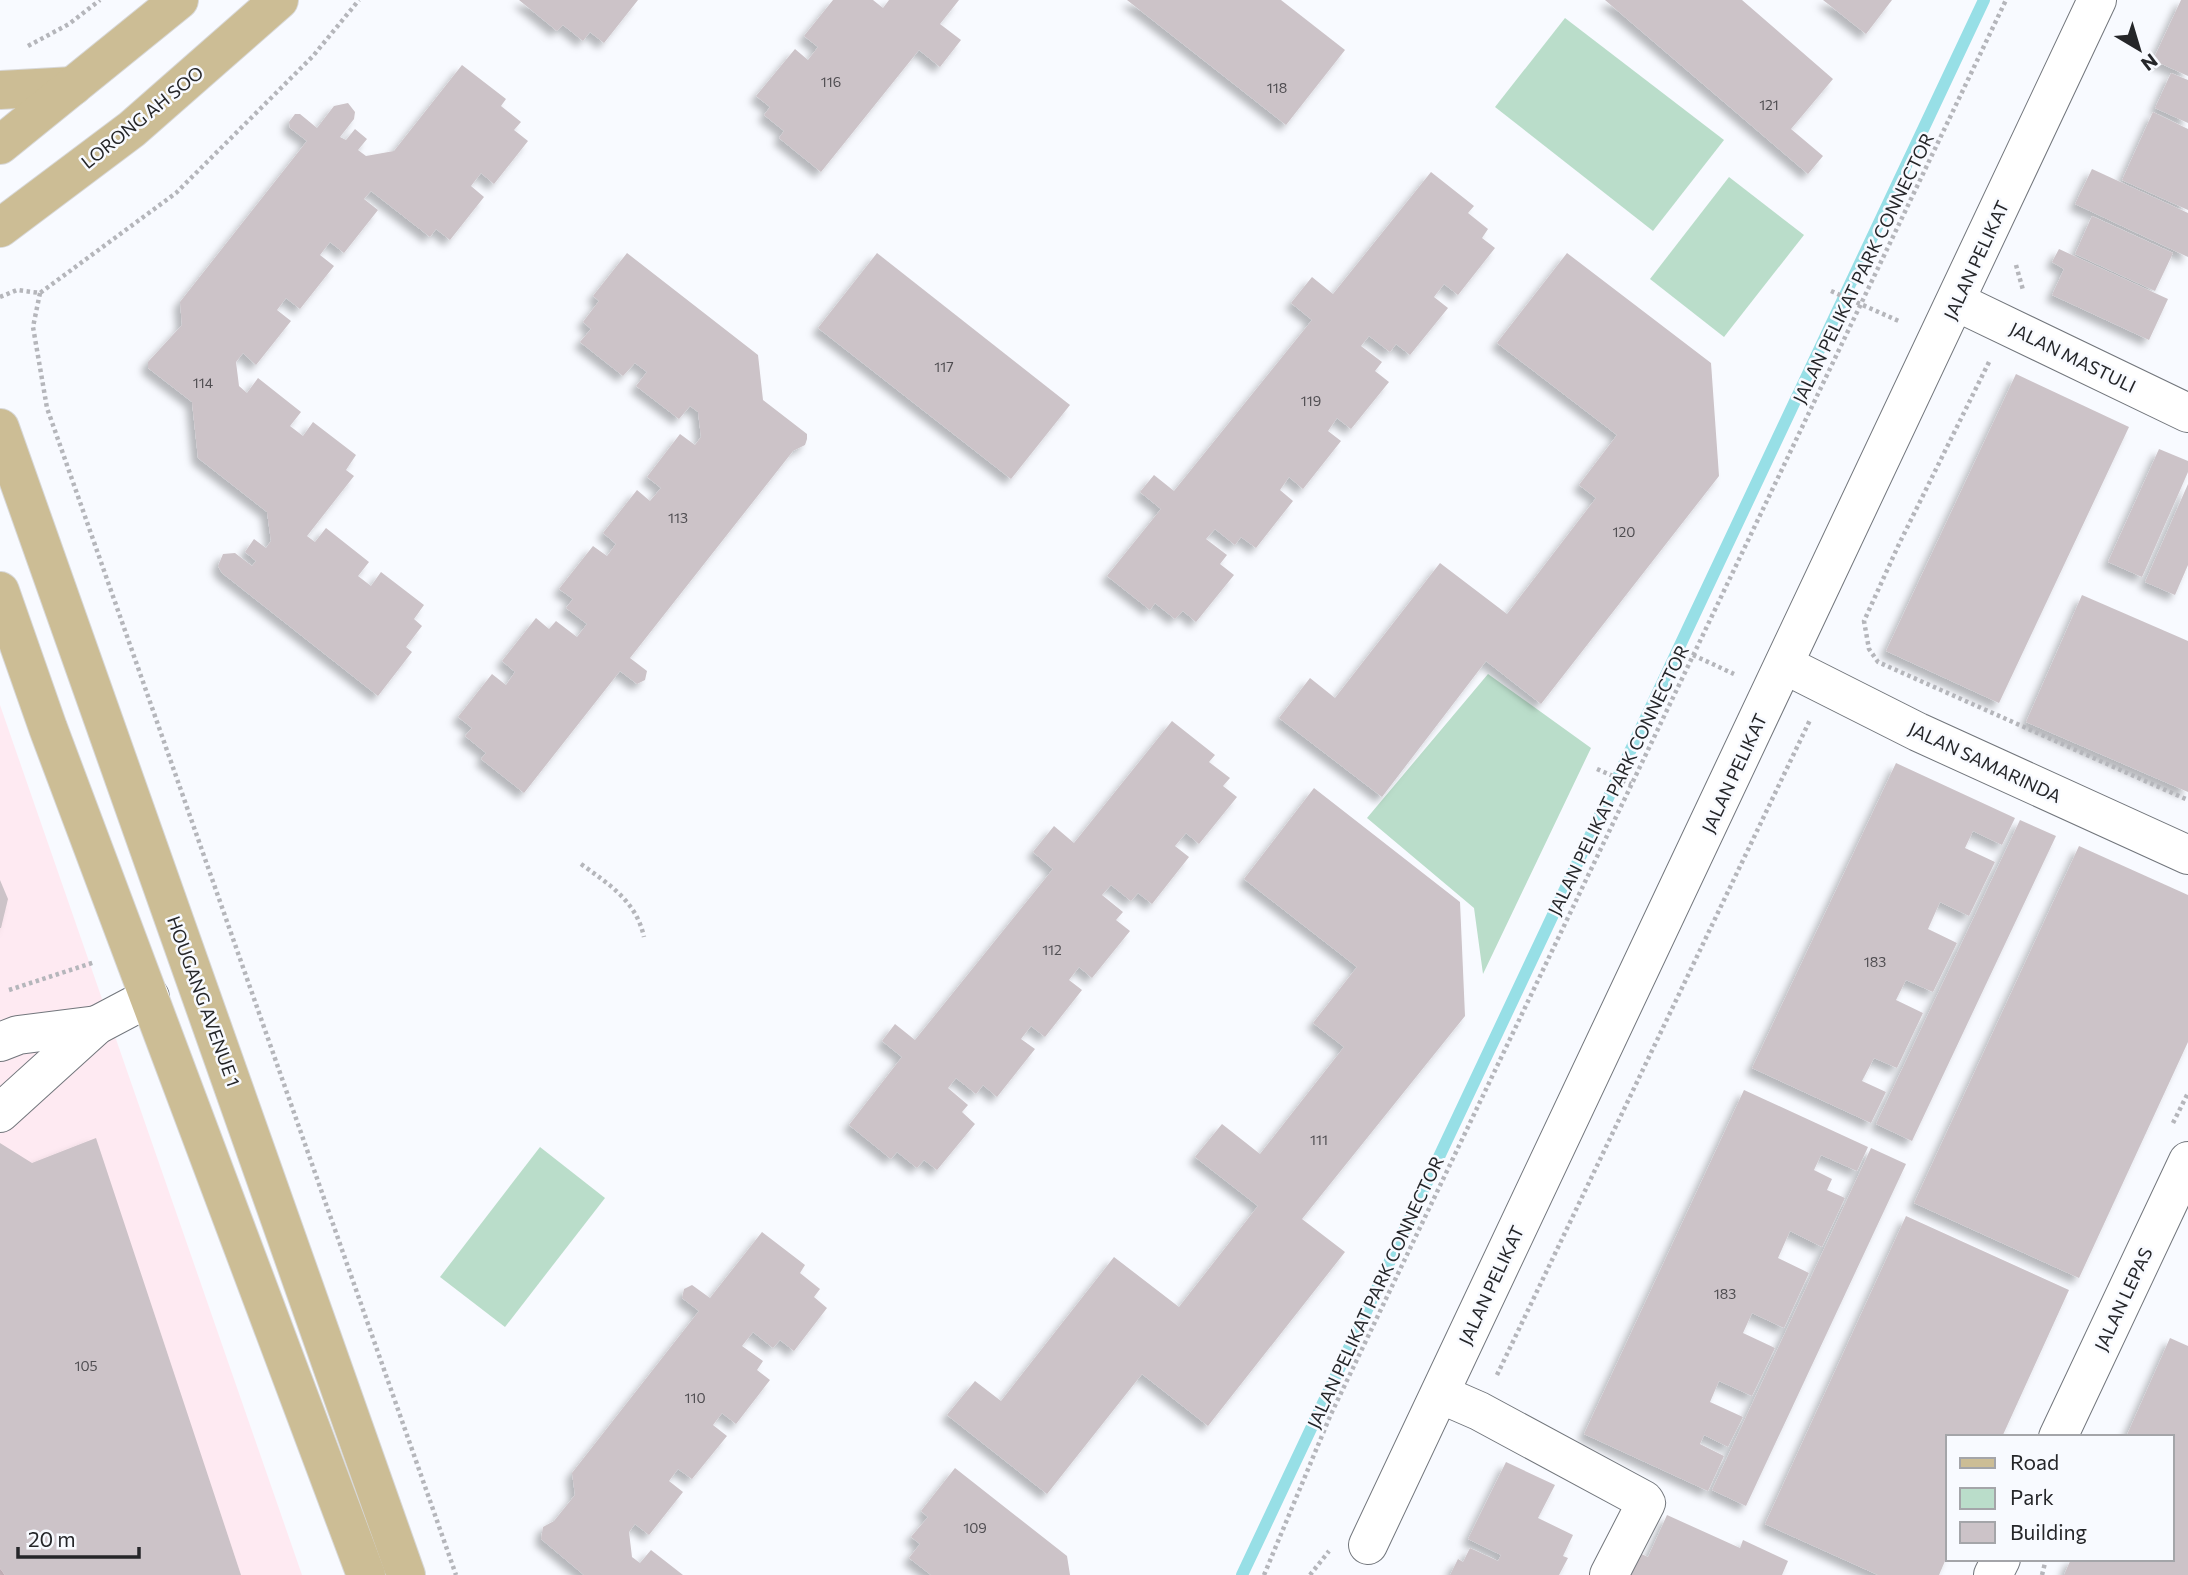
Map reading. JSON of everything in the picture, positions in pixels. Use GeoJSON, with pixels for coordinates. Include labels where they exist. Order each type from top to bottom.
{"type":"FeatureCollection","features":[{"type":"Feature","properties":{"kind":"main road"},"geometry":{"type":"LineString","coordinates":[[0,145],[179,0]]}},
{"type":"Feature","properties":{"kind":"main road","name":"LORONG AH SOO"},"geometry":{"type":"LineString","coordinates":[[0,228],[132,129],[279,0]]}},
{"type":"Feature","properties":{"kind":"main road"},"geometry":{"type":"LineString","coordinates":[[0,90],[73,86]]}},
{"type":"Feature","properties":{"kind":"main road","name":"HOUGANG AVENUE 1"},"geometry":{"type":"LineString","coordinates":[[0,428],[406,1575]]}},
{"type":"Feature","properties":{"kind":"main road"},"geometry":{"type":"LineString","coordinates":[[0,592],[48,728],[366,1575]]}},
{"type":"Feature","properties":{"kind":"street","name":"JALAN PELIKAT"},"geometry":{"type":"LineString","coordinates":[[1368,1545],[1957,302],[2097,0]]}},
{"type":"Feature","properties":{"kind":"street","name":"JALAN MASTULI"},"geometry":{"type":"LineString","coordinates":[[1957,302],[2188,413]]}},
{"type":"Feature","properties":{"kind":"street","name":"JALAN SAMARINDA"},"geometry":{"type":"LineString","coordinates":[[1785,665],[1918,732],[2188,855]]}},
{"type":"Feature","properties":{"kind":"street"},"geometry":{"type":"LineString","coordinates":[[0,1113],[97,1025],[150,997]]}},
{"type":"Feature","properties":{"kind":"street"},"geometry":{"type":"LineString","coordinates":[[0,1042],[18,1035],[97,1025]]}},
{"type":"Feature","properties":{"kind":"street","name":"JALAN LEPAS"},"geometry":{"type":"LineString","coordinates":[[2060,1435],[2188,1161]]}},
{"type":"Feature","properties":{"kind":"street"},"geometry":{"type":"LineString","coordinates":[[1440,1394],[1479,1411],[1644,1500],[1646,1503],[1609,1575]]}},
{"type":"Feature","properties":{"kind":"path"},"geometry":{"type":"LineString","coordinates":[[22,50],[69,24],[100,0]]}},
{"type":"Feature","properties":{"kind":"path"},"geometry":{"type":"LineString","coordinates":[[359,0],[313,56],[176,192],[40,293],[33,327],[47,408],[456,1575]]}},
{"type":"Feature","properties":{"kind":"path","name":"JALAN PELIKAT PARK CONNECTOR"},"geometry":{"type":"LineString","coordinates":[[1264,1575],[1331,1414],[2006,0]]}},
{"type":"Feature","properties":{"kind":"path"},"geometry":{"type":"LineString","coordinates":[[2021,253],[2016,266],[2024,295]]}},
{"type":"Feature","properties":{"kind":"path"},"geometry":{"type":"LineString","coordinates":[[0,297],[17,290],[40,293]]}},
{"type":"Feature","properties":{"kind":"path"},"geometry":{"type":"LineString","coordinates":[[1831,291],[1861,305]]}},
{"type":"Feature","properties":{"kind":"path"},"geometry":{"type":"LineString","coordinates":[[1991,359],[1864,621],[1868,649],[1878,662],[2188,800]]}},
{"type":"Feature","properties":{"kind":"path"},"geometry":{"type":"LineString","coordinates":[[1479,1411],[1815,710]]}},
{"type":"Feature","properties":{"kind":"path"},"geometry":{"type":"LineString","coordinates":[[1597,769],[1632,783]]}},
{"type":"Feature","properties":{"kind":"path"},"geometry":{"type":"LineString","coordinates":[[581,864],[625,897],[640,919],[643,937]]}},
{"type":"Feature","properties":{"kind":"path"},"geometry":{"type":"LineString","coordinates":[[9,990],[103,959]]}},
{"type":"Feature","properties":{"kind":"shaded area"},"geometry":{"type":"Polygon","coordinates":[[[0,705],[302,1575],[0,1575],[0,705]]]}},
{"type":"Feature","properties":{"kind":"green space"},"geometry":{"type":"Polygon","coordinates":[[[1565,18],[1724,140],[1653,231],[1495,107],[1565,18]]]}},
{"type":"Feature","properties":{"kind":"green space"},"geometry":{"type":"Polygon","coordinates":[[[1729,177],[1804,235],[1724,337],[1650,279],[1729,177]]]}},
{"type":"Feature","properties":{"kind":"green space"},"geometry":{"type":"Polygon","coordinates":[[[1488,674],[1591,748],[1483,974],[1474,908],[1367,818],[1488,674]]]}},
{"type":"Feature","properties":{"kind":"green space"},"geometry":{"type":"Polygon","coordinates":[[[540,1147],[605,1198],[505,1327],[440,1277],[540,1147]]]}},
{"type":"Feature","properties":{"kind":"building"},"geometry":{"type":"Polygon","coordinates":[[[519,0],[638,0],[604,43],[590,32],[583,41],[563,25],[557,31],[519,0]]]}},
{"type":"Feature","properties":{"kind":"building"},"geometry":{"type":"Polygon","coordinates":[[[833,0],[873,0],[883,8],[889,0],[959,0],[940,24],[961,40],[940,67],[919,50],[821,172],[779,138],[784,131],[764,115],[770,107],[756,96],[795,49],[808,60],[818,47],[804,36],[833,0]]]}},
{"type":"Feature","properties":{"kind":"building"},"geometry":{"type":"Polygon","coordinates":[[[1127,0],[1281,0],[1345,50],[1286,125],[1127,0]]]}},
{"type":"Feature","properties":{"kind":"building"},"geometry":{"type":"Polygon","coordinates":[[[1605,0],[1742,0],[1833,79],[1791,129],[1823,156],[1808,174],[1605,0]]]}},
{"type":"Feature","properties":{"kind":"building"},"geometry":{"type":"Polygon","coordinates":[[[1823,0],[1892,0],[1866,34],[1823,0]]]}},
{"type":"Feature","properties":{"kind":"building"},"geometry":{"type":"Polygon","coordinates":[[[2181,0],[2188,0],[2188,76],[2153,60],[2181,0]]]}},
{"type":"Feature","properties":{"kind":"building"},"geometry":{"type":"Polygon","coordinates":[[[462,65],[506,99],[501,106],[521,122],[514,130],[528,141],[494,184],[481,173],[471,186],[484,197],[450,240],[436,229],[430,237],[371,191],[364,199],[378,210],[344,253],[330,242],[320,255],[334,266],[300,309],[286,298],[277,310],[291,321],[256,365],[243,353],[236,362],[239,386],[247,393],[258,378],[301,412],[290,426],[303,436],[313,422],[356,455],[346,470],[354,476],[307,536],[315,542],[326,528],[369,562],[358,576],[371,586],[381,572],[424,605],[414,619],[422,626],[406,647],[412,652],[378,696],[222,573],[218,566],[223,554],[235,553],[252,566],[256,561],[245,552],[254,539],[266,548],[271,541],[267,512],[198,458],[192,402],[148,368],[148,362],[182,325],[180,302],[307,141],[290,128],[289,122],[295,114],[300,114],[317,128],[334,106],[348,103],[355,112],[354,119],[340,137],[346,140],[355,129],[367,139],[358,150],[366,156],[394,151],[462,65]]]}},
{"type":"Feature","properties":{"kind":"building"},"geometry":{"type":"Polygon","coordinates":[[[2171,73],[2188,80],[2188,123],[2155,108],[2171,73]]]}},
{"type":"Feature","properties":{"kind":"building"},"geometry":{"type":"Polygon","coordinates":[[[2153,112],[2188,129],[2188,210],[2122,180],[2153,112]]]}},
{"type":"Feature","properties":{"kind":"building"},"geometry":{"type":"Polygon","coordinates":[[[2092,169],[2188,213],[2188,257],[2075,204],[2092,169]]]}},
{"type":"Feature","properties":{"kind":"building"},"geometry":{"type":"Polygon","coordinates":[[[1431,172],[1474,206],[1468,213],[1488,229],[1482,238],[1495,248],[1458,295],[1444,284],[1434,297],[1448,308],[1410,355],[1396,344],[1390,352],[1369,336],[1361,346],[1382,362],[1375,371],[1389,382],[1351,429],[1337,418],[1328,431],[1341,441],[1303,489],[1289,477],[1280,490],[1293,501],[1256,548],[1241,537],[1235,545],[1215,529],[1206,539],[1227,555],[1220,564],[1234,575],[1196,622],[1183,611],[1175,619],[1155,603],[1150,610],[1107,576],[1161,509],[1140,492],[1154,475],[1174,491],[1312,320],[1291,303],[1312,277],[1333,294],[1431,172]]]}},
{"type":"Feature","properties":{"kind":"building"},"geometry":{"type":"Polygon","coordinates":[[[2092,216],[2173,253],[2155,291],[2075,254],[2092,216]]]}},
{"type":"Feature","properties":{"kind":"building"},"geometry":{"type":"Polygon","coordinates":[[[2059,249],[2168,299],[2149,340],[2052,295],[2064,269],[2052,262],[2059,249]]]}},
{"type":"Feature","properties":{"kind":"building"},"geometry":{"type":"Polygon","coordinates":[[[627,253],[758,355],[763,400],[807,434],[807,439],[805,445],[793,451],[630,658],[647,671],[645,680],[637,684],[620,671],[524,793],[481,759],[486,753],[465,736],[472,728],[458,717],[492,674],[506,685],[515,672],[502,661],[536,618],[549,629],[556,621],[577,637],[587,624],[566,608],[573,599],[559,589],[593,546],[607,556],[616,544],[603,533],[637,490],[650,501],[661,488],[647,477],[680,434],[695,445],[701,437],[698,412],[690,406],[679,419],[636,386],[647,372],[635,363],[623,376],[580,342],[591,329],[583,322],[599,301],[593,296],[627,253]]]}},
{"type":"Feature","properties":{"kind":"building"},"geometry":{"type":"Polygon","coordinates":[[[877,253],[1070,405],[1011,479],[818,328],[877,253]]]}},
{"type":"Feature","properties":{"kind":"building"},"geometry":{"type":"Polygon","coordinates":[[[1567,253],[1711,363],[1719,476],[1541,704],[1486,661],[1382,797],[1279,718],[1310,678],[1335,698],[1440,563],[1507,614],[1596,498],[1579,485],[1617,435],[1497,343],[1567,253]]]}},
{"type":"Feature","properties":{"kind":"building"},"geometry":{"type":"Polygon","coordinates":[[[2016,374],[2129,427],[1999,703],[1886,651],[2016,374]]]}},
{"type":"Feature","properties":{"kind":"building"},"geometry":{"type":"Polygon","coordinates":[[[2159,449],[2188,461],[2188,472],[2142,577],[2108,562],[2159,449]]]}},
{"type":"Feature","properties":{"kind":"building"},"geometry":{"type":"Polygon","coordinates":[[[2188,484],[2188,565],[2175,595],[2145,582],[2188,484]]]}},
{"type":"Feature","properties":{"kind":"building"},"geometry":{"type":"Polygon","coordinates":[[[2082,595],[2188,641],[2188,792],[2026,722],[2082,595]]]}},
{"type":"Feature","properties":{"kind":"building"},"geometry":{"type":"Polygon","coordinates":[[[1172,721],[1215,755],[1209,762],[1230,778],[1223,786],[1237,797],[1199,844],[1186,833],[1175,846],[1189,857],[1152,904],[1138,893],[1131,901],[1111,885],[1102,895],[1123,912],[1116,920],[1130,931],[1092,978],[1079,967],[1069,980],[1082,990],[1045,1037],[1031,1026],[1021,1039],[1035,1049],[997,1097],[983,1085],[976,1094],[956,1078],[948,1088],[968,1105],[962,1112],[975,1124],[937,1170],[924,1160],[917,1168],[897,1152],[891,1159],[849,1125],[902,1057],[882,1041],[895,1024],[915,1040],[1053,869],[1033,852],[1054,826],[1074,843],[1172,721]]]}},
{"type":"Feature","properties":{"kind":"building"},"geometry":{"type":"Polygon","coordinates":[[[1896,763],[2015,818],[2002,845],[1973,831],[1965,848],[1995,862],[1969,916],[1940,902],[1928,929],[1957,943],[1933,992],[1906,980],[1896,1000],[1923,1013],[1897,1068],[1874,1058],[1862,1081],[1886,1092],[1871,1123],[1752,1068],[1896,763]]]}},
{"type":"Feature","properties":{"kind":"building"},"geometry":{"type":"Polygon","coordinates":[[[1314,788],[1460,902],[1465,1016],[1302,1219],[1345,1252],[1208,1426],[1142,1374],[1047,1494],[947,1415],[975,1381],[1001,1401],[1114,1257],[1179,1307],[1258,1206],[1195,1157],[1222,1124],[1260,1154],[1344,1047],[1313,1023],[1357,967],[1244,879],[1314,788]]]}},
{"type":"Feature","properties":{"kind":"building"},"geometry":{"type":"Polygon","coordinates":[[[2020,820],[2056,836],[1912,1141],[1876,1124],[2020,820]]]}},
{"type":"Feature","properties":{"kind":"building"},"geometry":{"type":"Polygon","coordinates":[[[2079,846],[2188,895],[2188,1042],[2079,1278],[1914,1203],[2079,846]]]}},
{"type":"Feature","properties":{"kind":"building"},"geometry":{"type":"Polygon","coordinates":[[[0,880],[8,899],[1,928],[0,928],[0,880]]]}},
{"type":"Feature","properties":{"kind":"building"},"geometry":{"type":"Polygon","coordinates":[[[1744,1090],[1868,1147],[1857,1171],[1821,1155],[1814,1170],[1832,1179],[1827,1190],[1845,1198],[1822,1247],[1790,1231],[1778,1258],[1809,1273],[1784,1328],[1752,1313],[1743,1333],[1775,1348],[1752,1396],[1719,1381],[1710,1402],[1743,1417],[1728,1447],[1704,1435],[1700,1444],[1724,1456],[1708,1491],[1584,1434],[1744,1090]]]}},
{"type":"Feature","properties":{"kind":"building"},"geometry":{"type":"Polygon","coordinates":[[[96,1138],[241,1575],[5,1575],[0,1568],[0,1143],[32,1163],[96,1138]]]}},
{"type":"Feature","properties":{"kind":"building"},"geometry":{"type":"Polygon","coordinates":[[[1871,1148],[1906,1164],[1746,1506],[1712,1490],[1871,1148]]]}},
{"type":"Feature","properties":{"kind":"building"},"geometry":{"type":"Polygon","coordinates":[[[1906,1216],[2069,1290],[2003,1435],[1946,1435],[1946,1559],[1939,1575],[1878,1575],[1765,1524],[1906,1216]]]}},
{"type":"Feature","properties":{"kind":"building"},"geometry":{"type":"Polygon","coordinates":[[[762,1232],[805,1265],[800,1273],[820,1289],[814,1297],[827,1308],[794,1351],[780,1340],[773,1348],[753,1332],[742,1346],[763,1361],[757,1370],[770,1380],[736,1424],[722,1413],[713,1425],[727,1436],[692,1479],[678,1469],[669,1481],[683,1492],[649,1535],[635,1524],[629,1532],[632,1557],[640,1563],[651,1550],[683,1575],[584,1575],[541,1539],[543,1527],[554,1521],[575,1495],[572,1473],[699,1311],[682,1298],[684,1289],[692,1285],[710,1298],[762,1232]]]}},
{"type":"Feature","properties":{"kind":"building"},"geometry":{"type":"Polygon","coordinates":[[[2170,1338],[2188,1346],[2188,1575],[2064,1575],[2070,1561],[2174,1561],[2174,1435],[2127,1435],[2170,1338]]]}},
{"type":"Feature","properties":{"kind":"building"},"geometry":{"type":"Polygon","coordinates":[[[1506,1462],[1555,1485],[1538,1518],[1573,1535],[1563,1556],[1568,1558],[1559,1575],[1450,1575],[1458,1559],[1463,1562],[1470,1548],[1498,1561],[1501,1555],[1468,1539],[1506,1462]]]}},
{"type":"Feature","properties":{"kind":"building"},"geometry":{"type":"Polygon","coordinates":[[[955,1468],[1067,1556],[1070,1575],[931,1575],[909,1558],[920,1544],[911,1537],[928,1517],[921,1511],[955,1468]]]}},
{"type":"Feature","properties":{"kind":"building"},"geometry":{"type":"Polygon","coordinates":[[[1667,1515],[1740,1548],[1743,1540],[1788,1561],[1782,1575],[1626,1575],[1637,1552],[1648,1557],[1667,1515]]]}},
{"type":"Feature","properties":{"kind":"waterway"},"geometry":{"type":"LineString","coordinates":[[1242,1575],[1984,0]]}}]}
